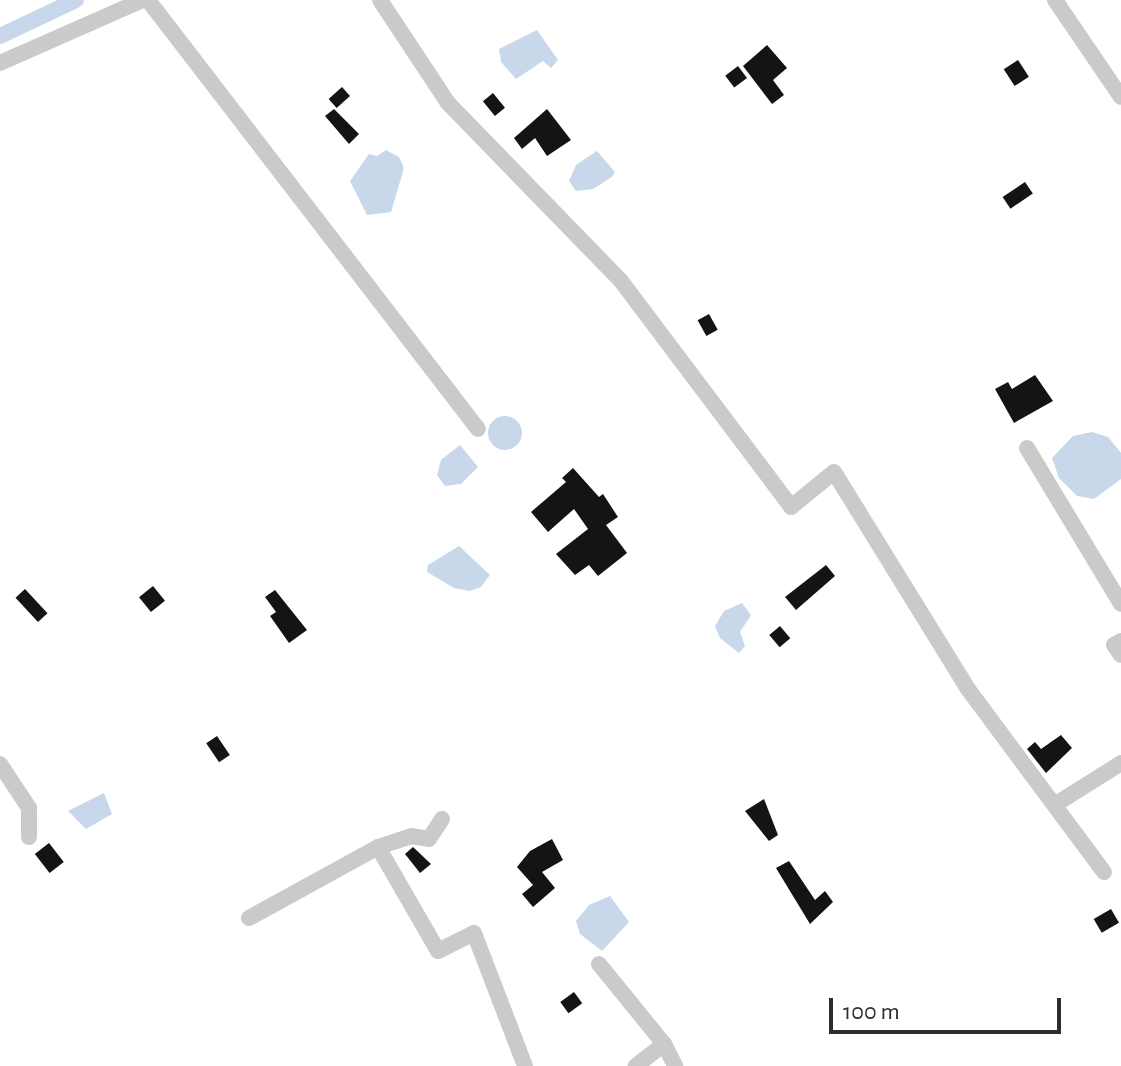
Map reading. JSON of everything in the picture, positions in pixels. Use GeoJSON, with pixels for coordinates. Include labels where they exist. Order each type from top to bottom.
{"type":"FeatureCollection","features":[{"type":"Feature","properties":{"kind":"street"},"geometry":{"type":"LineString","coordinates":[[0,63],[145,0],[478,429]]}},
{"type":"Feature","properties":{"kind":"street"},"geometry":{"type":"LineString","coordinates":[[380,0],[448,103],[621,281],[791,507],[834,472],[968,689],[1104,872]]}},
{"type":"Feature","properties":{"kind":"street"},"geometry":{"type":"LineString","coordinates":[[1055,0],[1121,97]]}},
{"type":"Feature","properties":{"kind":"street"},"geometry":{"type":"LineString","coordinates":[[1027,448],[1121,604]]}},
{"type":"Feature","properties":{"kind":"street"},"geometry":{"type":"LineString","coordinates":[[1121,641],[1114,645],[1121,655]]}},
{"type":"Feature","properties":{"kind":"street"},"geometry":{"type":"LineString","coordinates":[[1056,804],[1121,763]]}},
{"type":"Feature","properties":{"kind":"street"},"geometry":{"type":"LineString","coordinates":[[0,764],[29,808],[29,837]]}},
{"type":"Feature","properties":{"kind":"street"},"geometry":{"type":"LineString","coordinates":[[249,918],[378,847],[411,836],[429,839],[442,819]]}},
{"type":"Feature","properties":{"kind":"street"},"geometry":{"type":"LineString","coordinates":[[378,847],[438,951],[474,933],[520,1063]]}},
{"type":"Feature","properties":{"kind":"street"},"geometry":{"type":"LineString","coordinates":[[599,964],[664,1044],[675,1066]]}},
{"type":"Feature","properties":{"kind":"street"},"geometry":{"type":"LineString","coordinates":[[636,1066],[664,1044]]}},
{"type":"Feature","properties":{"kind":"water"},"geometry":{"type":"Polygon","coordinates":[[[537,30],[558,60],[551,68],[543,61],[516,79],[501,62],[499,49],[537,30]]]}},
{"type":"Feature","properties":{"kind":"water"},"geometry":{"type":"Polygon","coordinates":[[[386,150],[399,157],[404,168],[391,212],[367,215],[350,181],[369,154],[377,156],[386,150]]]}},
{"type":"Feature","properties":{"kind":"water"},"geometry":{"type":"Polygon","coordinates":[[[597,151],[615,172],[593,189],[576,191],[569,181],[576,165],[597,151]]]}},
{"type":"Feature","properties":{"kind":"water"},"geometry":{"type":"Polygon","coordinates":[[[505,416],[517,421],[522,433],[517,445],[505,450],[493,445],[488,433],[493,421],[505,416]]]}},
{"type":"Feature","properties":{"kind":"water"},"geometry":{"type":"Polygon","coordinates":[[[1092,432],[1108,437],[1121,453],[1121,479],[1094,499],[1077,496],[1059,478],[1052,458],[1073,436],[1092,432]]]}},
{"type":"Feature","properties":{"kind":"water"},"geometry":{"type":"Polygon","coordinates":[[[460,445],[478,467],[461,484],[445,486],[437,475],[441,460],[460,445]]]}},
{"type":"Feature","properties":{"kind":"water"},"geometry":{"type":"Polygon","coordinates":[[[459,546],[490,575],[481,587],[470,591],[454,588],[427,572],[428,565],[459,546]]]}},
{"type":"Feature","properties":{"kind":"water"},"geometry":{"type":"Polygon","coordinates":[[[742,603],[751,615],[740,632],[745,646],[739,653],[720,638],[715,626],[724,611],[742,603]]]}},
{"type":"Feature","properties":{"kind":"water"},"geometry":{"type":"Polygon","coordinates":[[[104,793],[112,814],[86,829],[68,811],[104,793]]]}},
{"type":"Feature","properties":{"kind":"water"},"geometry":{"type":"Polygon","coordinates":[[[610,896],[629,922],[602,951],[580,934],[576,921],[589,905],[610,896]]]}},
{"type":"Feature","properties":{"kind":"building"},"geometry":{"type":"Polygon","coordinates":[[[767,45],[787,68],[773,80],[784,95],[772,104],[743,66],[767,45]]]}},
{"type":"Feature","properties":{"kind":"building"},"geometry":{"type":"Polygon","coordinates":[[[1018,60],[1029,77],[1015,86],[1004,69],[1018,60]]]}},
{"type":"Feature","properties":{"kind":"building"},"geometry":{"type":"Polygon","coordinates":[[[738,66],[747,78],[734,88],[725,76],[738,66]]]}},
{"type":"Feature","properties":{"kind":"building"},"geometry":{"type":"Polygon","coordinates":[[[342,87],[350,96],[337,108],[329,99],[342,87]]]}},
{"type":"Feature","properties":{"kind":"building"},"geometry":{"type":"Polygon","coordinates":[[[493,93],[505,108],[495,116],[483,101],[493,93]]]}},
{"type":"Feature","properties":{"kind":"building"},"geometry":{"type":"Polygon","coordinates":[[[334,109],[359,134],[349,144],[325,116],[334,109]]]}},
{"type":"Feature","properties":{"kind":"building"},"geometry":{"type":"Polygon","coordinates":[[[547,109],[571,140],[547,156],[535,138],[522,149],[514,138],[547,109]]]}},
{"type":"Feature","properties":{"kind":"building"},"geometry":{"type":"Polygon","coordinates":[[[1025,182],[1033,194],[1010,209],[1003,197],[1025,182]]]}},
{"type":"Feature","properties":{"kind":"building"},"geometry":{"type":"Polygon","coordinates":[[[709,314],[718,330],[706,336],[698,320],[709,314]]]}},
{"type":"Feature","properties":{"kind":"building"},"geometry":{"type":"Polygon","coordinates":[[[1035,375],[1053,401],[1014,423],[995,389],[1008,382],[1012,389],[1035,375]]]}},
{"type":"Feature","properties":{"kind":"building"},"geometry":{"type":"Polygon","coordinates":[[[573,468],[599,497],[603,494],[618,517],[606,525],[627,553],[598,576],[589,565],[575,575],[556,554],[588,529],[574,509],[548,532],[531,512],[566,482],[562,478],[573,468]]]}},
{"type":"Feature","properties":{"kind":"building"},"geometry":{"type":"Polygon","coordinates":[[[826,565],[835,576],[796,610],[785,597],[826,565]]]}},
{"type":"Feature","properties":{"kind":"building"},"geometry":{"type":"Polygon","coordinates":[[[153,586],[165,601],[151,612],[139,597],[153,586]]]}},
{"type":"Feature","properties":{"kind":"building"},"geometry":{"type":"Polygon","coordinates":[[[25,589],[48,613],[38,622],[15,598],[25,589]]]}},
{"type":"Feature","properties":{"kind":"building"},"geometry":{"type":"Polygon","coordinates":[[[275,590],[307,630],[289,643],[270,616],[276,612],[265,597],[275,590]]]}},
{"type":"Feature","properties":{"kind":"building"},"geometry":{"type":"Polygon","coordinates":[[[780,626],[790,638],[780,647],[769,635],[780,626]]]}},
{"type":"Feature","properties":{"kind":"building"},"geometry":{"type":"Polygon","coordinates":[[[1061,735],[1072,748],[1046,773],[1027,749],[1035,742],[1041,749],[1061,735]]]}},
{"type":"Feature","properties":{"kind":"building"},"geometry":{"type":"Polygon","coordinates":[[[217,736],[230,755],[219,762],[206,743],[217,736]]]}},
{"type":"Feature","properties":{"kind":"building"},"geometry":{"type":"Polygon","coordinates":[[[764,799],[778,835],[769,841],[745,811],[764,799]]]}},
{"type":"Feature","properties":{"kind":"building"},"geometry":{"type":"Polygon","coordinates":[[[552,839],[563,860],[542,872],[555,888],[533,907],[522,894],[533,885],[517,867],[530,851],[552,839]]]}},
{"type":"Feature","properties":{"kind":"building"},"geometry":{"type":"Polygon","coordinates":[[[49,843],[64,862],[50,873],[35,854],[49,843]]]}},
{"type":"Feature","properties":{"kind":"building"},"geometry":{"type":"Polygon","coordinates":[[[413,847],[431,864],[420,873],[405,854],[413,847]]]}},
{"type":"Feature","properties":{"kind":"building"},"geometry":{"type":"Polygon","coordinates":[[[789,861],[815,900],[825,891],[833,902],[810,924],[776,868],[789,861]]]}},
{"type":"Feature","properties":{"kind":"building"},"geometry":{"type":"Polygon","coordinates":[[[1111,909],[1119,923],[1102,933],[1094,919],[1111,909]]]}},
{"type":"Feature","properties":{"kind":"building"},"geometry":{"type":"Polygon","coordinates":[[[574,992],[582,1003],[568,1013],[560,1002],[574,992]]]}},
{"type":"Feature","properties":{"kind":"waterway"},"geometry":{"type":"LineString","coordinates":[[0,36],[76,0]]}}]}
